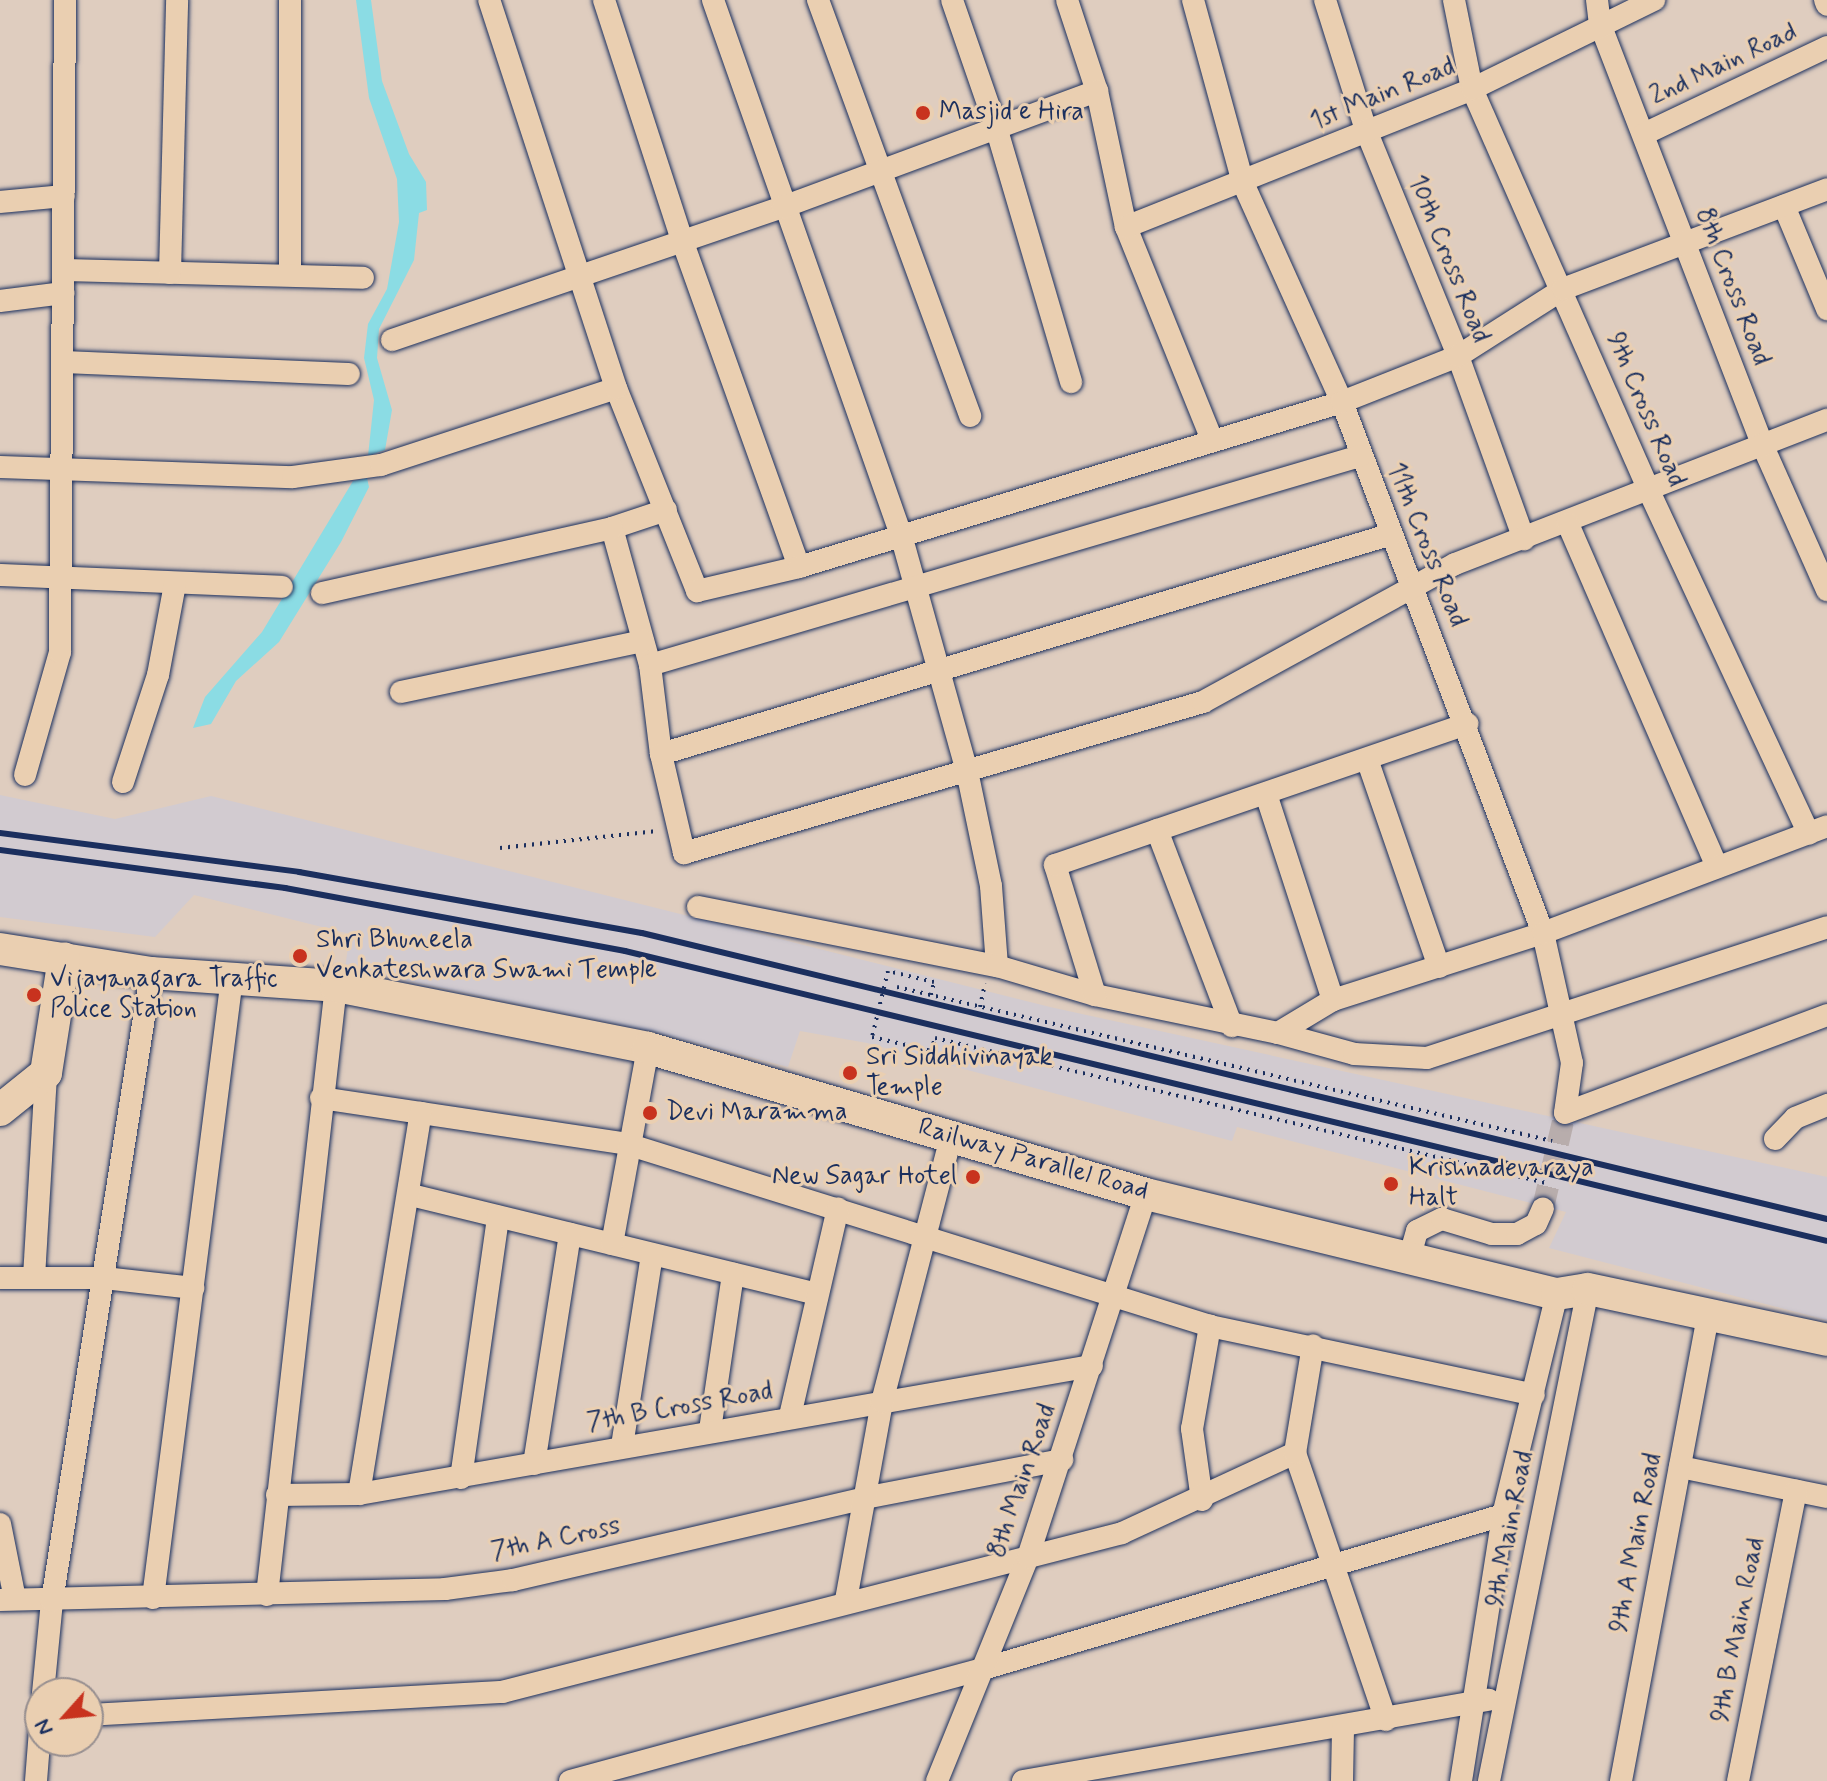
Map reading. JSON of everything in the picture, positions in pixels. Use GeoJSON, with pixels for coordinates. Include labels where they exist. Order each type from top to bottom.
{"type":"FeatureCollection","features":[{"type":"Feature","properties":{"kind":"street"},"geometry":{"type":"LineString","coordinates":[[25,775],[60,652],[65,470],[65,0]]}},
{"type":"Feature","properties":{"kind":"street"},"geometry":{"type":"LineString","coordinates":[[170,273],[177,0]]}},
{"type":"Feature","properties":{"kind":"street"},"geometry":{"type":"LineString","coordinates":[[290,0],[290,274]]}},
{"type":"Feature","properties":{"kind":"street"},"geometry":{"type":"LineString","coordinates":[[489,0],[616,388],[697,591],[799,567],[1342,402],[1458,356],[1563,289],[1827,189]]}},
{"type":"Feature","properties":{"kind":"street"},"geometry":{"type":"LineString","coordinates":[[604,0],[682,240],[799,567]]}},
{"type":"Feature","properties":{"kind":"street"},"geometry":{"type":"LineString","coordinates":[[713,0],[783,207],[901,535],[913,588],[967,771],[991,886],[997,966]]}},
{"type":"Feature","properties":{"kind":"street"},"geometry":{"type":"LineString","coordinates":[[818,0],[970,416]]}},
{"type":"Feature","properties":{"kind":"street"},"geometry":{"type":"LineString","coordinates":[[952,0],[996,127],[1071,382]]}},
{"type":"Feature","properties":{"kind":"street"},"geometry":{"type":"LineString","coordinates":[[1067,0],[1097,91],[1126,227],[1212,440]]}},
{"type":"Feature","properties":{"kind":"street","name":"11th Cross Road"},"geometry":{"type":"LineString","coordinates":[[1193,0],[1243,183],[1342,402],[1360,456],[1468,724],[1543,933],[1573,1079],[1565,1113],[1827,1015]]}},
{"type":"Feature","properties":{"kind":"street","name":"10th Cross Road"},"geometry":{"type":"LineString","coordinates":[[1325,0],[1366,130],[1458,356],[1524,539]]}},
{"type":"Feature","properties":{"kind":"street","name":"9th Cross Road"},"geometry":{"type":"LineString","coordinates":[[1454,0],[1472,89],[1563,289],[1649,491],[1818,830]]}},
{"type":"Feature","properties":{"kind":"street","name":"8th Cross Road"},"geometry":{"type":"LineString","coordinates":[[1597,0],[1600,24],[1762,444],[1827,590]]}},
{"type":"Feature","properties":{"kind":"street","name":"1st Main Road"},"geometry":{"type":"LineString","coordinates":[[1126,227],[1243,183],[1472,89],[1654,0]]}},
{"type":"Feature","properties":{"kind":"street","name":"2nd Main Road"},"geometry":{"type":"LineString","coordinates":[[1644,134],[1827,47]]}},
{"type":"Feature","properties":{"kind":"street"},"geometry":{"type":"LineString","coordinates":[[392,340],[783,207],[1097,91]]}},
{"type":"Feature","properties":{"kind":"street"},"geometry":{"type":"LineString","coordinates":[[0,202],[64,196]]}},
{"type":"Feature","properties":{"kind":"street"},"geometry":{"type":"LineString","coordinates":[[1784,206],[1827,309]]}},
{"type":"Feature","properties":{"kind":"street"},"geometry":{"type":"LineString","coordinates":[[65,270],[363,278]]}},
{"type":"Feature","properties":{"kind":"street"},"geometry":{"type":"LineString","coordinates":[[0,301],[63,293]]}},
{"type":"Feature","properties":{"kind":"street"},"geometry":{"type":"LineString","coordinates":[[63,362],[349,374]]}},
{"type":"Feature","properties":{"kind":"street"},"geometry":{"type":"LineString","coordinates":[[0,467],[293,477],[381,465],[616,388]]}},
{"type":"Feature","properties":{"kind":"street"},"geometry":{"type":"LineString","coordinates":[[612,528],[650,665],[661,754],[684,853],[1203,702],[1455,564],[1568,524],[1827,420]]}},
{"type":"Feature","properties":{"kind":"street"},"geometry":{"type":"LineString","coordinates":[[650,665],[1360,456]]}},
{"type":"Feature","properties":{"kind":"street"},"geometry":{"type":"LineString","coordinates":[[322,593],[612,528],[666,510]]}},
{"type":"Feature","properties":{"kind":"street"},"geometry":{"type":"LineString","coordinates":[[1568,524],[1717,867]]}},
{"type":"Feature","properties":{"kind":"street"},"geometry":{"type":"LineString","coordinates":[[661,754],[1392,534]]}},
{"type":"Feature","properties":{"kind":"street"},"geometry":{"type":"LineString","coordinates":[[0,575],[60,580],[282,587]]}},
{"type":"Feature","properties":{"kind":"street"},"geometry":{"type":"LineString","coordinates":[[123,782],[158,675],[175,584]]}},
{"type":"Feature","properties":{"kind":"street"},"geometry":{"type":"LineString","coordinates":[[401,692],[643,641]]}},
{"type":"Feature","properties":{"kind":"street"},"geometry":{"type":"LineString","coordinates":[[1095,995],[1055,865],[1468,724]]}},
{"type":"Feature","properties":{"kind":"street"},"geometry":{"type":"LineString","coordinates":[[1367,759],[1439,967]]}},
{"type":"Feature","properties":{"kind":"street"},"geometry":{"type":"LineString","coordinates":[[1266,794],[1333,1000]]}},
{"type":"Feature","properties":{"kind":"street"},"geometry":{"type":"LineString","coordinates":[[1157,830],[1232,1026]]}},
{"type":"Feature","properties":{"kind":"street"},"geometry":{"type":"LineString","coordinates":[[1278,1033],[1333,1000],[1543,933],[1818,830]]}},
{"type":"Feature","properties":{"kind":"street"},"geometry":{"type":"LineString","coordinates":[[698,907],[997,966],[1095,995],[1232,1026],[1278,1033],[1354,1054],[1427,1058],[1827,927]]}},
{"type":"Feature","properties":{"kind":"street","name":"Railway Parallel Road"},"geometry":{"type":"LineString","coordinates":[[0,949],[151,973],[336,986],[648,1048],[1146,1194],[1409,1259],[1827,1340]]}},
{"type":"Feature","properties":{"kind":"street"},"geometry":{"type":"LineString","coordinates":[[34,1277],[46,1073],[64,958]]}},
{"type":"Feature","properties":{"kind":"street"},"geometry":{"type":"LineString","coordinates":[[45,1677],[52,1601],[151,973]]}},
{"type":"Feature","properties":{"kind":"street"},"geometry":{"type":"LineString","coordinates":[[153,1598],[232,978]]}},
{"type":"Feature","properties":{"kind":"street"},"geometry":{"type":"LineString","coordinates":[[267,1595],[336,986]]}},
{"type":"Feature","properties":{"kind":"street"},"geometry":{"type":"LineString","coordinates":[[612,1244],[627,1144],[648,1048]]}},
{"type":"Feature","properties":{"kind":"street"},"geometry":{"type":"LineString","coordinates":[[0,1110],[46,1073]]}},
{"type":"Feature","properties":{"kind":"street"},"geometry":{"type":"LineString","coordinates":[[321,1098],[627,1144],[925,1234],[1112,1298],[1210,1326],[1534,1395]]}},
{"type":"Feature","properties":{"kind":"street"},"geometry":{"type":"LineString","coordinates":[[1775,1139],[1795,1118],[1827,1105]]}},
{"type":"Feature","properties":{"kind":"street"},"geometry":{"type":"LineString","coordinates":[[359,1494],[411,1195],[421,1113]]}},
{"type":"Feature","properties":{"kind":"street"},"geometry":{"type":"LineString","coordinates":[[846,1600],[882,1402],[951,1137]]}},
{"type":"Feature","properties":{"kind":"street","name":"8th Main Road"},"geometry":{"type":"LineString","coordinates":[[937,1781],[1028,1557],[1146,1194]]}},
{"type":"Feature","properties":{"kind":"street"},"geometry":{"type":"LineString","coordinates":[[411,1195],[817,1294]]}},
{"type":"Feature","properties":{"kind":"street"},"geometry":{"type":"LineString","coordinates":[[790,1416],[838,1208]]}},
{"type":"Feature","properties":{"kind":"street"},"geometry":{"type":"LineString","coordinates":[[1409,1259],[1417,1231],[1442,1219],[1492,1234],[1517,1234],[1536,1224],[1543,1208]]}},
{"type":"Feature","properties":{"kind":"street"},"geometry":{"type":"LineString","coordinates":[[461,1478],[498,1217]]}},
{"type":"Feature","properties":{"kind":"street"},"geometry":{"type":"LineString","coordinates":[[534,1464],[570,1234]]}},
{"type":"Feature","properties":{"kind":"street"},"geometry":{"type":"LineString","coordinates":[[622,1446],[652,1254]]}},
{"type":"Feature","properties":{"kind":"street"},"geometry":{"type":"LineString","coordinates":[[710,1430],[733,1274]]}},
{"type":"Feature","properties":{"kind":"street"},"geometry":{"type":"LineString","coordinates":[[0,1278],[104,1278],[193,1288]]}},
{"type":"Feature","properties":{"kind":"street"},"geometry":{"type":"LineString","coordinates":[[1461,1781],[1503,1515],[1534,1395],[1572,1291]]}},
{"type":"Feature","properties":{"kind":"street","name":"9th Main Road"},"geometry":{"type":"LineString","coordinates":[[1489,1781],[1506,1697],[1572,1291]]}},
{"type":"Feature","properties":{"kind":"street","name":"9th A Main Road"},"geometry":{"type":"LineString","coordinates":[[1621,1781],[1708,1315]]}},
{"type":"Feature","properties":{"kind":"street"},"geometry":{"type":"LineString","coordinates":[[1202,1500],[1192,1429],[1210,1326]]}},
{"type":"Feature","properties":{"kind":"street"},"geometry":{"type":"LineString","coordinates":[[1313,1346],[1295,1453],[1336,1564],[1386,1720]]}},
{"type":"Feature","properties":{"kind":"street","name":"7th B Cross Road"},"geometry":{"type":"LineString","coordinates":[[277,1495],[359,1494],[461,1478],[710,1430],[1092,1366]]}},
{"type":"Feature","properties":{"kind":"street"},"geometry":{"type":"LineString","coordinates":[[104,1714],[502,1692],[846,1600],[1122,1533],[1202,1500],[1295,1453]]}},
{"type":"Feature","properties":{"kind":"street","name":"7th A Cross"},"geometry":{"type":"LineString","coordinates":[[8,1600],[445,1589],[513,1580],[864,1498],[1062,1460]]}},
{"type":"Feature","properties":{"kind":"street"},"geometry":{"type":"LineString","coordinates":[[1680,1467],[1827,1497]]}},
{"type":"Feature","properties":{"kind":"street","name":"9th B Main Road"},"geometry":{"type":"LineString","coordinates":[[1738,1781],[1796,1491]]}},
{"type":"Feature","properties":{"kind":"street"},"geometry":{"type":"LineString","coordinates":[[570,1781],[983,1669],[1503,1515]]}},
{"type":"Feature","properties":{"kind":"street"},"geometry":{"type":"LineString","coordinates":[[0,1524],[8,1600]]}},
{"type":"Feature","properties":{"kind":"street"},"geometry":{"type":"LineString","coordinates":[[1023,1781],[1343,1728],[1506,1697]]}},
{"type":"Feature","properties":{"kind":"street"},"geometry":{"type":"LineString","coordinates":[[1342,1781],[1343,1728]]}},
{"type":"Feature","properties":{"kind":"street"},"geometry":{"type":"LineString","coordinates":[[36,1781],[38,1757]]}},
{"type":"Feature","properties":{"kind":"path"},"geometry":{"type":"LineString","coordinates":[[500,848],[680,829]]}},
{"type":"Feature","properties":{"kind":"path"},"geometry":{"type":"LineString","coordinates":[[931,995],[934,982],[888,971],[872,1037],[931,1051],[935,1038],[1546,1183]]}},
{"type":"Feature","properties":{"kind":"path"},"geometry":{"type":"LineString","coordinates":[[897,987],[1552,1141]]}},
{"type":"Feature","properties":{"kind":"shaded area"},"geometry":{"type":"Polygon","coordinates":[[[0,795],[115,819],[211,796],[1050,1007],[1827,1177],[1827,1320],[1549,1248],[1566,1212],[1237,1127],[1232,1141],[867,1043],[800,1031],[788,1067],[652,1031],[345,968],[350,934],[194,895],[155,937],[0,917],[0,795]]]}},
{"type":"Feature","properties":{"kind":"water"},"geometry":{"type":"Polygon","coordinates":[[[356,0],[371,0],[382,81],[409,154],[426,182],[427,210],[419,213],[414,260],[379,329],[377,358],[392,410],[385,450],[368,456],[374,400],[364,358],[368,324],[387,289],[399,222],[397,179],[369,98],[356,0]]]}},
{"type":"Feature","properties":{"kind":"water"},"geometry":{"type":"Polygon","coordinates":[[[367,478],[369,487],[341,542],[279,642],[236,681],[211,724],[193,728],[205,697],[262,632],[353,481],[367,478]]]}},
{"type":"Feature","properties":{"kind":"tunnel"},"geometry":{"type":"LineString","coordinates":[[1543,1208],[1565,1113]]}},
{"type":"Feature","properties":{"kind":"railway"},"geometry":{"type":"LineString","coordinates":[[0,833],[299,872],[642,933],[1827,1219]]}},
{"type":"Feature","properties":{"kind":"railway"},"geometry":{"type":"LineString","coordinates":[[0,850],[285,888],[625,951],[1827,1241]]}},
{"type":"Feature","properties":{"kind":"place","name":"Masjid e Hira"},"geometry":{"type":"Point","coordinates":[923,113]}},
{"type":"Feature","properties":{"kind":"place","name":"Shri Bhuneela Venkateshwara Swami Temple"},"geometry":{"type":"Point","coordinates":[300,956]}},
{"type":"Feature","properties":{"kind":"place","name":"Vijayanagara Traffic Police Station"},"geometry":{"type":"Point","coordinates":[34,995]}},
{"type":"Feature","properties":{"kind":"place","name":"Sri Siddhivinayak Temple"},"geometry":{"type":"Point","coordinates":[850,1073]}},
{"type":"Feature","properties":{"kind":"place","name":"Devi Maramma"},"geometry":{"type":"Point","coordinates":[650,1113]}},
{"type":"Feature","properties":{"kind":"place","name":"New Sagar Hotel"},"geometry":{"type":"Point","coordinates":[973,1177]}},
{"type":"Feature","properties":{"kind":"place","name":"Krishnadevaraya Halt"},"geometry":{"type":"Point","coordinates":[1391,1184]}}]}
